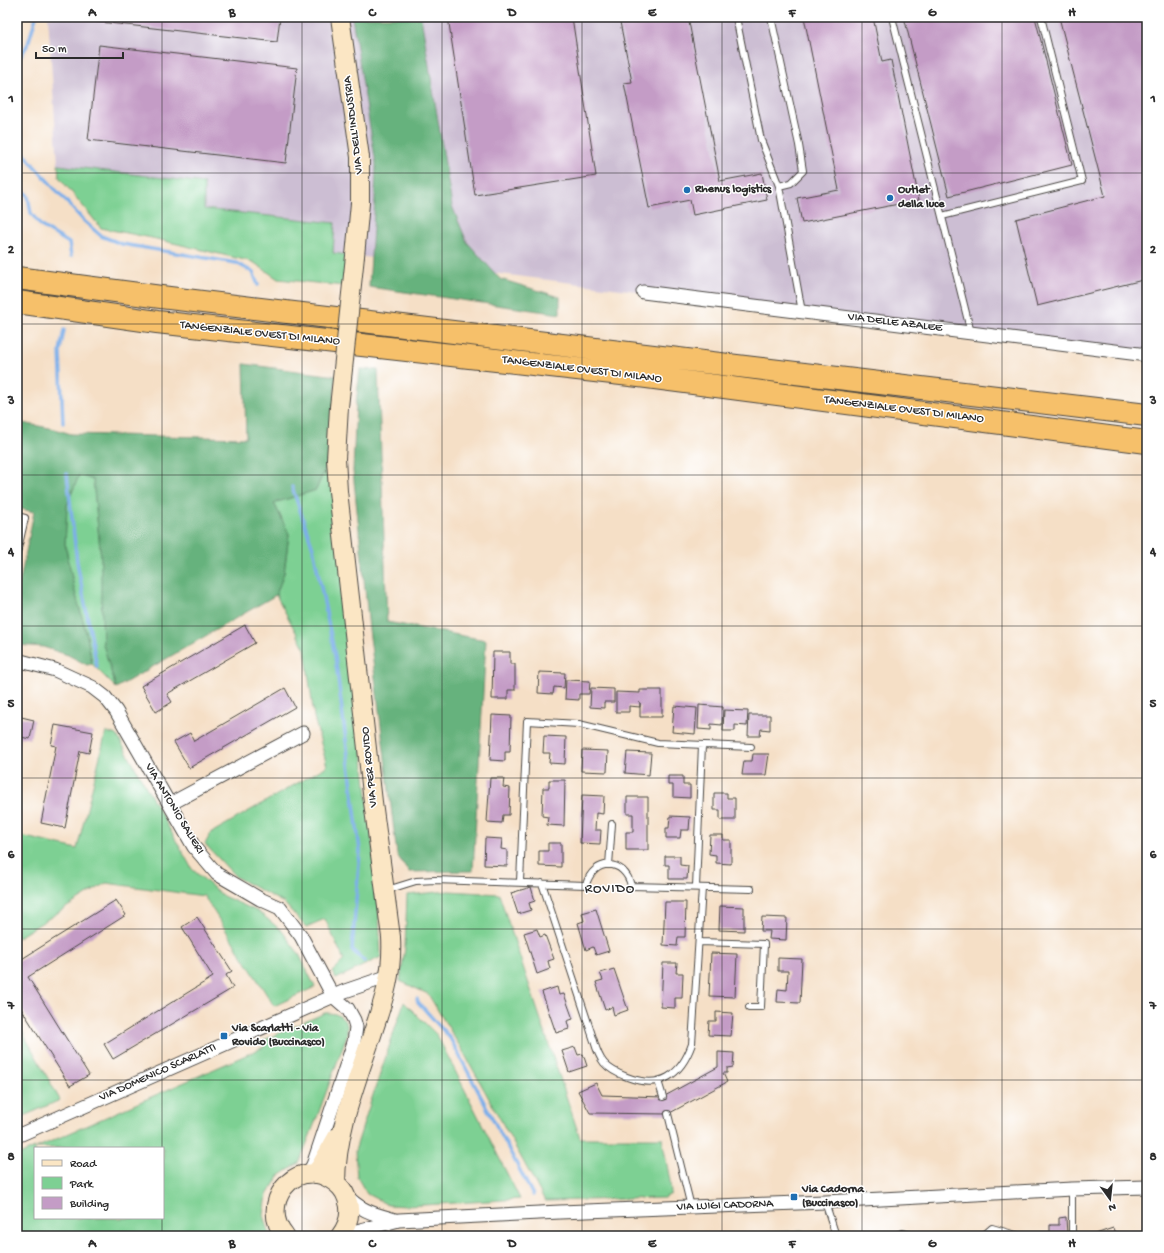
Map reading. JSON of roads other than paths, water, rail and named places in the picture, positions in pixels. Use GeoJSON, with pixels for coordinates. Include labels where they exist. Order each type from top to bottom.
{"type":"FeatureCollection","features":[{"type":"Feature","properties":{"kind":"highway","name":"TANGENZIALE OVEST DI MILANO"},"geometry":{"type":"LineString","coordinates":[[17,278],[161,297],[1147,415]]}},
{"type":"Feature","properties":{"kind":"highway","name":"TANGENZIALE OVEST DI MILANO"},"geometry":{"type":"LineString","coordinates":[[17,302],[157,322],[639,376],[1147,442]]}},
{"type":"Feature","properties":{"kind":"street","name":"VIA DELL'INDUSTRIA"},"geometry":{"type":"LineString","coordinates":[[339,407],[360,203],[360,157],[340,17]]}},
{"type":"Feature","properties":{"kind":"street","name":"VIA DELLE AZALEE"},"geometry":{"type":"LineString","coordinates":[[643,292],[1147,355]]}},
{"type":"Feature","properties":{"kind":"street","name":"VIA PER ROVIDO"},"geometry":{"type":"LineString","coordinates":[[339,407],[336,459],[338,491],[391,950],[389,976],[383,1002],[345,1122],[337,1163],[341,1188],[349,1204],[349,1215],[346,1226],[340,1236]]}},
{"type":"Feature","properties":{"kind":"street","name":"VIA ANTONIO SALIERI"},"geometry":{"type":"LineString","coordinates":[[17,660],[55,670],[92,687],[104,697],[116,711],[194,847],[217,874],[260,899],[280,908],[302,936],[333,996],[343,1004],[351,1014],[354,1020],[354,1042],[311,1174]]}},
{"type":"Feature","properties":{"kind":"street"},"geometry":{"type":"LineString","coordinates":[[170,804],[303,733]]}},
{"type":"Feature","properties":{"kind":"street","name":"VIA DOMENICO SCARLATTI"},"geometry":{"type":"LineString","coordinates":[[17,1136],[333,996],[389,976]]}},
{"type":"Feature","properties":{"kind":"street","name":"VIA PER ROVIDO"},"geometry":{"type":"LineString","coordinates":[[311,1174],[320,1167],[345,1122]]}},
{"type":"Feature","properties":{"kind":"street"},"geometry":{"type":"LineString","coordinates":[[283,1235],[277,1223],[275,1213],[276,1203],[279,1194],[293,1179],[311,1174],[326,1176],[341,1188]]}},
{"type":"Feature","properties":{"kind":"street","name":"VIA LUIGI CADORNA"},"geometry":{"type":"LineString","coordinates":[[340,1236],[399,1220],[825,1202],[1072,1189],[1147,1187]]}},
{"type":"Feature","properties":{"kind":"street","name":"VIA LUIGI CADORNA"},"geometry":{"type":"LineString","coordinates":[[341,1188],[353,1202],[368,1213],[399,1220]]}},
{"type":"Feature","properties":{"kind":"lane"},"geometry":{"type":"LineString","coordinates":[[736,17],[761,140],[779,186],[802,312]]}},
{"type":"Feature","properties":{"kind":"lane"},"geometry":{"type":"LineString","coordinates":[[772,17],[803,170],[791,183],[779,186]]}},
{"type":"Feature","properties":{"kind":"lane"},"geometry":{"type":"LineString","coordinates":[[892,17],[971,333]]}},
{"type":"Feature","properties":{"kind":"lane"},"geometry":{"type":"LineString","coordinates":[[942,216],[1082,181],[1041,17]]}},
{"type":"Feature","properties":{"kind":"lane"},"geometry":{"type":"LineString","coordinates":[[17,516],[25,518],[17,553]]}},
{"type":"Feature","properties":{"kind":"lane"},"geometry":{"type":"LineString","coordinates":[[520,882],[527,721],[579,724],[658,743],[751,747]]}},
{"type":"Feature","properties":{"kind":"lane"},"geometry":{"type":"LineString","coordinates":[[542,883],[594,1041],[604,1064],[611,1070],[642,1081],[658,1081],[675,1072],[683,1063],[692,1044],[699,942],[702,745]]}},
{"type":"Feature","properties":{"kind":"lane"},"geometry":{"type":"LineString","coordinates":[[609,865],[612,824]]}},
{"type":"Feature","properties":{"kind":"lane"},"geometry":{"type":"LineString","coordinates":[[385,891],[416,881],[435,880],[586,885],[588,878],[594,869],[609,865],[616,866],[625,872],[631,886],[751,888]]}},
{"type":"Feature","properties":{"kind":"lane"},"geometry":{"type":"LineString","coordinates":[[699,942],[764,944],[761,1007],[749,1007]]}},
{"type":"Feature","properties":{"kind":"lane"},"geometry":{"type":"LineString","coordinates":[[658,1081],[663,1097]]}},
{"type":"Feature","properties":{"kind":"lane"},"geometry":{"type":"LineString","coordinates":[[668,1114],[691,1207]]}},
{"type":"Feature","properties":{"kind":"lane"},"geometry":{"type":"LineString","coordinates":[[1072,1189],[1072,1236]]}},
{"type":"Feature","properties":{"kind":"lane"},"geometry":{"type":"LineString","coordinates":[[825,1202],[836,1236]]}},
{"type":"Feature","properties":{"kind":"lane"},"geometry":{"type":"LineString","coordinates":[[983,1236],[992,1228],[1019,1236]]}},
{"type":"Feature","properties":{"kind":"lane"},"geometry":{"type":"LineString","coordinates":[[894,1236],[902,1233],[915,1236]]}},
{"type":"Feature","properties":{"kind":"waterway"},"geometry":{"type":"LineString","coordinates":[[17,62],[28,44],[36,17]]}},
{"type":"Feature","properties":{"kind":"waterway"},"geometry":{"type":"LineString","coordinates":[[17,142],[19,147],[35,167],[84,221],[101,236],[122,244],[236,263],[253,272],[258,285]]}},
{"type":"Feature","properties":{"kind":"waterway"},"geometry":{"type":"LineString","coordinates":[[17,183],[28,196],[31,213],[41,226],[69,243],[71,256]]}},
{"type":"Feature","properties":{"kind":"waterway"},"geometry":{"type":"LineString","coordinates":[[63,423],[60,351],[64,330]]}},
{"type":"Feature","properties":{"kind":"waterway"},"geometry":{"type":"LineString","coordinates":[[67,474],[77,562],[97,667]]}},
{"type":"Feature","properties":{"kind":"waterway"},"geometry":{"type":"LineString","coordinates":[[292,487],[313,548],[335,656],[360,851],[352,950],[364,961]]}},
{"type":"Feature","properties":{"kind":"waterway"},"geometry":{"type":"LineString","coordinates":[[417,999],[450,1038],[533,1195]]}},
{"type":"Feature","properties":{"kind":"place","name":"Rhenus logistics"},"geometry":{"type":"Point","coordinates":[687,190]}},
{"type":"Feature","properties":{"kind":"place","name":"Outlet della luce"},"geometry":{"type":"Point","coordinates":[890,198]}},
{"type":"Feature","properties":{"kind":"place","name":"Via Scarlatti - Via Rovido (Buccinasco)"},"geometry":{"type":"Point","coordinates":[224,1036]}},
{"type":"Feature","properties":{"kind":"place","name":"Via Cadorna (Buccinasco)"},"geometry":{"type":"Point","coordinates":[794,1197]}},
{"type":"Feature","properties":{"kind":"district","name":"ROVIDO"},"geometry":{"type":"Point","coordinates":[610,889]}}]}
